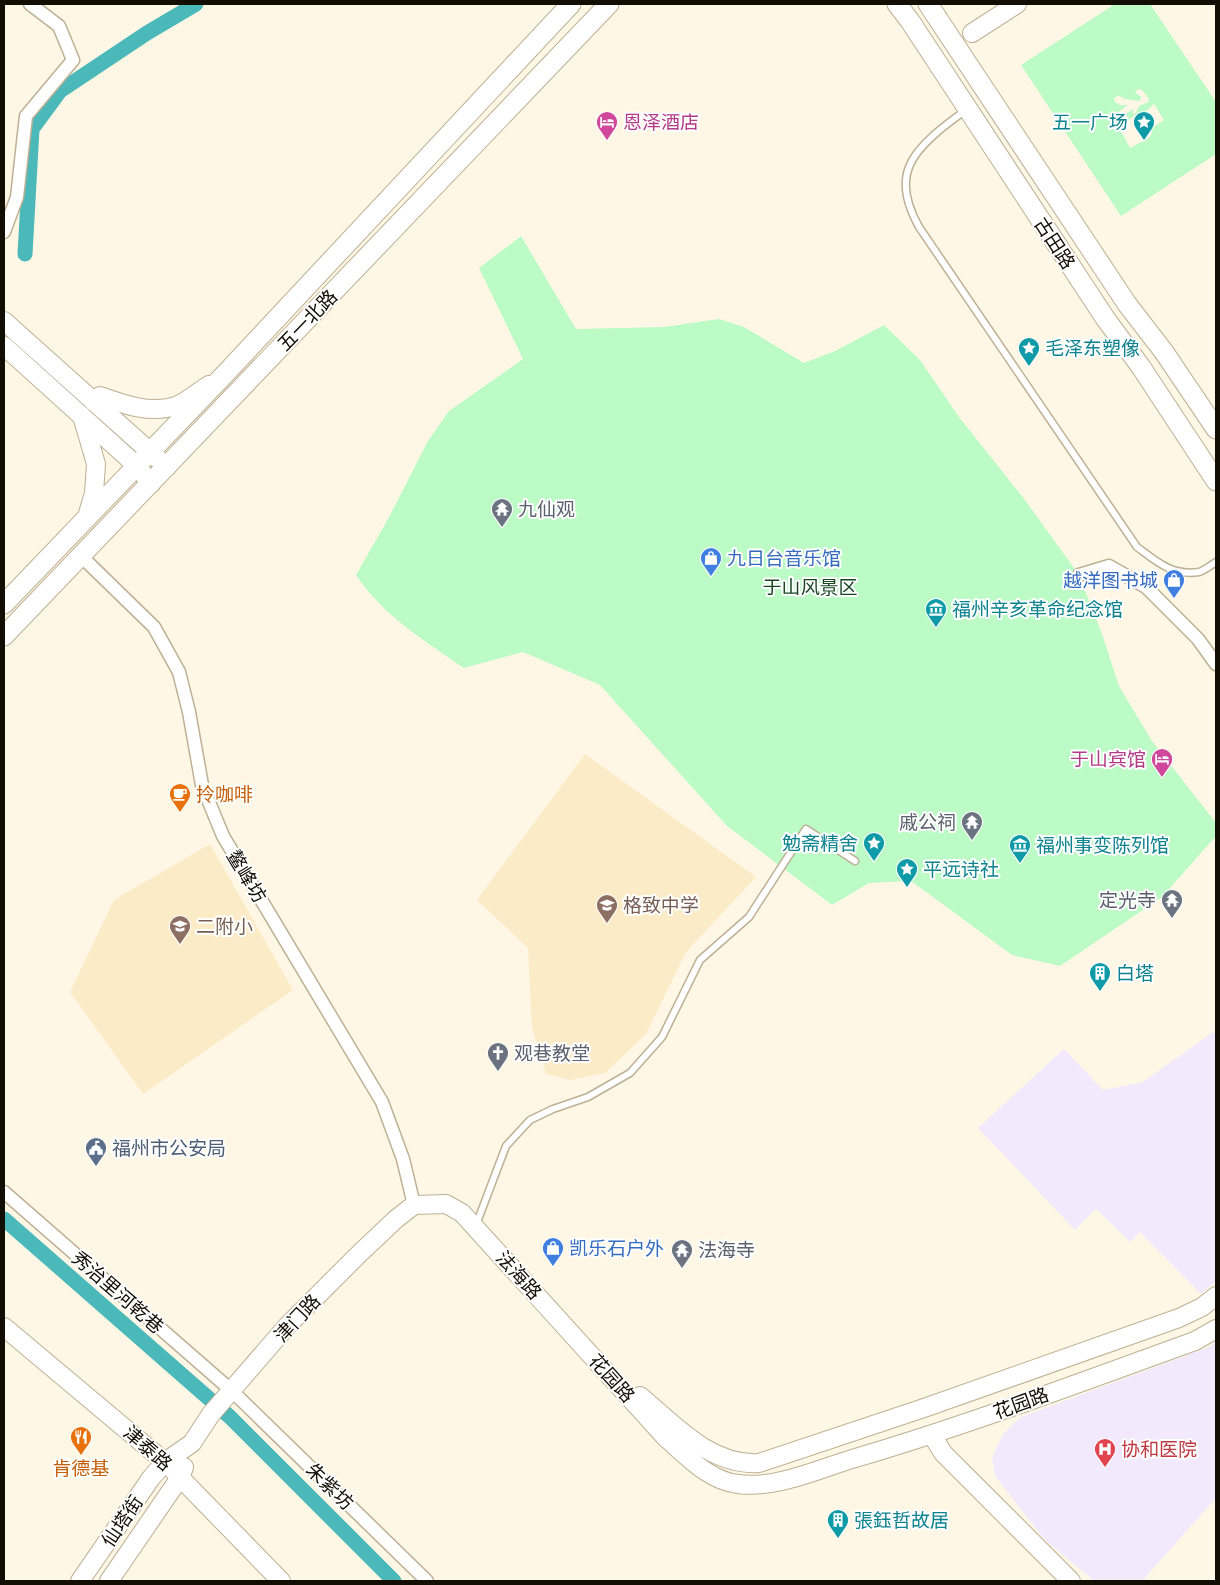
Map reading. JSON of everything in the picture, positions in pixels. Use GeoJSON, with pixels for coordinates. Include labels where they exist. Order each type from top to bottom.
{"type":"FeatureCollection","features":[{"type":"Feature","properties":{"kind":"main road","name":"五一北路"},"geometry":{"type":"LineString","coordinates":[[4,604],[224,375],[571,4]]}},
{"type":"Feature","properties":{"kind":"main road","name":"五一北路"},"geometry":{"type":"LineString","coordinates":[[4,636],[609,4]]}},
{"type":"Feature","properties":{"kind":"main road","name":"古田路"},"geometry":{"type":"LineString","coordinates":[[897,4],[1100,310],[1141,367],[1216,480]]}},
{"type":"Feature","properties":{"kind":"main road","name":"古田路"},"geometry":{"type":"LineString","coordinates":[[928,4],[1127,304],[1164,352],[1216,429]]}},
{"type":"Feature","properties":{"kind":"street"},"geometry":{"type":"LineString","coordinates":[[4,232],[17,197],[26,116],[73,60],[59,26],[30,4]]}},
{"type":"Feature","properties":{"kind":"street"},"geometry":{"type":"LineString","coordinates":[[972,33],[1017,4]]}},
{"type":"Feature","properties":{"kind":"street"},"geometry":{"type":"LineString","coordinates":[[4,321],[167,467]]}},
{"type":"Feature","properties":{"kind":"street"},"geometry":{"type":"LineString","coordinates":[[4,346],[137,466],[151,484]]}},
{"type":"Feature","properties":{"kind":"street"},"geometry":{"type":"LineString","coordinates":[[93,401],[100,396],[126,405],[152,410],[177,405],[224,375]]}},
{"type":"Feature","properties":{"kind":"street"},"geometry":{"type":"LineString","coordinates":[[82,416],[96,464],[94,493],[87,517]]}},
{"type":"Feature","properties":{"kind":"street","name":"鳌峰坊"},"geometry":{"type":"LineString","coordinates":[[80,555],[154,627],[179,672],[189,712],[202,785],[223,836],[382,1102],[403,1159],[414,1205]]}},
{"type":"Feature","properties":{"kind":"street"},"geometry":{"type":"LineString","coordinates":[[1079,575],[1109,566],[1146,587],[1198,639],[1216,664]]}},
{"type":"Feature","properties":{"kind":"street","name":"秀治里河乾巷"},"geometry":{"type":"LineString","coordinates":[[4,1192],[232,1391]]}},
{"type":"Feature","properties":{"kind":"street","name":"法海路"},"geometry":{"type":"LineString","coordinates":[[414,1205],[446,1204],[462,1213],[586,1350]]}},
{"type":"Feature","properties":{"kind":"street","name":"津门路"},"geometry":{"type":"LineString","coordinates":[[165,1462],[192,1443],[211,1414],[288,1326],[359,1254],[414,1205]]}},
{"type":"Feature","properties":{"kind":"street","name":"花园路"},"geometry":{"type":"LineString","coordinates":[[586,1350],[699,1445],[712,1453],[731,1460],[745,1464],[759,1463],[924,1408],[1179,1318],[1216,1296]]}},
{"type":"Feature","properties":{"kind":"street","name":"津泰路"},"geometry":{"type":"LineString","coordinates":[[4,1327],[181,1476],[281,1581]]}},
{"type":"Feature","properties":{"kind":"street","name":"花园路"},"geometry":{"type":"LineString","coordinates":[[586,1350],[666,1438],[703,1470],[722,1480],[736,1484],[766,1485],[932,1435],[1195,1341],[1216,1329]]}},
{"type":"Feature","properties":{"kind":"street","name":"朱紫坊"},"geometry":{"type":"LineString","coordinates":[[232,1391],[426,1581]]}},
{"type":"Feature","properties":{"kind":"street"},"geometry":{"type":"LineString","coordinates":[[932,1435],[943,1454],[1071,1581]]}},
{"type":"Feature","properties":{"kind":"street"},"geometry":{"type":"LineString","coordinates":[[109,1581],[181,1476],[192,1443]]}},
{"type":"Feature","properties":{"kind":"street","name":"仙塔街"},"geometry":{"type":"LineString","coordinates":[[80,1581],[151,1478],[165,1462]]}},
{"type":"Feature","properties":{"kind":"lane"},"geometry":{"type":"LineString","coordinates":[[967,109],[948,123],[924,146],[908,167],[907,198],[910,211],[1137,547],[1163,567],[1178,572],[1200,572],[1216,562]]}},
{"type":"Feature","properties":{"kind":"lane"},"geometry":{"type":"LineString","coordinates":[[475,1227],[506,1146],[530,1120],[553,1109],[588,1097],[630,1073],[662,1037],[700,960],[749,917],[806,829],[855,861]]}},
{"type":"Feature","properties":{"kind":"shaded area","name":"格致中学"},"geometry":{"type":"Polygon","coordinates":[[[585,754],[756,877],[686,952],[646,1034],[605,1073],[570,1080],[546,1074],[532,1027],[528,948],[477,900],[585,754]]]}},
{"type":"Feature","properties":{"kind":"shaded area","name":"二附小"},"geometry":{"type":"Polygon","coordinates":[[[210,844],[293,990],[143,1094],[70,992],[114,900],[210,844]]]}},
{"type":"Feature","properties":{"kind":"shaded area"},"geometry":{"type":"Polygon","coordinates":[[[1216,1030],[1216,1281],[1201,1294],[1140,1232],[1130,1242],[1096,1209],[1075,1230],[978,1128],[1064,1049],[1103,1090],[1143,1082],[1216,1030]]]}},
{"type":"Feature","properties":{"kind":"shaded area","name":"协和医院"},"geometry":{"type":"Polygon","coordinates":[[[1216,1341],[1216,1498],[1142,1581],[1094,1581],[1045,1540],[995,1476],[992,1459],[996,1448],[1005,1432],[1021,1417],[1209,1347],[1216,1341]]]}},
{"type":"Feature","properties":{"kind":"green space"},"geometry":{"type":"Polygon","coordinates":[[[1115,4],[1150,4],[1216,102],[1216,154],[1121,216],[1021,65],[1115,4]],[[1138,89],[1135,93],[1141,96],[1140,101],[1125,99],[1118,95],[1114,99],[1120,105],[1128,105],[1111,117],[1113,122],[1133,109],[1133,114],[1136,113],[1139,106],[1148,102],[1149,99],[1142,90],[1138,89]],[[1154,104],[1143,114],[1152,128],[1164,120],[1154,104]],[[1138,113],[1118,128],[1130,148],[1149,138],[1152,133],[1138,113]]]}},
{"type":"Feature","properties":{"kind":"green space","name":"于山风景区"},"geometry":{"type":"Polygon","coordinates":[[[521,236],[576,329],[664,327],[719,319],[744,327],[804,363],[835,351],[884,325],[920,360],[959,417],[1025,500],[1079,575],[1102,634],[1119,686],[1152,741],[1216,823],[1216,836],[1162,897],[1060,966],[1012,955],[911,881],[869,883],[832,905],[727,826],[600,685],[523,652],[464,668],[405,626],[378,603],[356,575],[388,519],[428,441],[449,411],[523,359],[479,268],[521,236]]]}},
{"type":"Feature","properties":{"kind":"waterway"},"geometry":{"type":"LineString","coordinates":[[25,254],[32,129],[60,91],[147,33],[196,4]]}},
{"type":"Feature","properties":{"kind":"waterway"},"geometry":{"type":"LineString","coordinates":[[4,1219],[230,1417],[394,1581]]}},
{"type":"Feature","properties":{"kind":"place","name":"恩泽酒店"},"geometry":{"type":"Point","coordinates":[607,141]}},
{"type":"Feature","properties":{"kind":"place","name":"五一广场"},"geometry":{"type":"Point","coordinates":[1144,141]}},
{"type":"Feature","properties":{"kind":"place","name":"毛泽东塑像"},"geometry":{"type":"Point","coordinates":[1029,367]}},
{"type":"Feature","properties":{"kind":"place","name":"九仙观"},"geometry":{"type":"Point","coordinates":[502,528]}},
{"type":"Feature","properties":{"kind":"place","name":"九日台音乐馆"},"geometry":{"type":"Point","coordinates":[711,577]}},
{"type":"Feature","properties":{"kind":"place","name":"越洋图书城"},"geometry":{"type":"Point","coordinates":[1174,599]}},
{"type":"Feature","properties":{"kind":"place","name":"福州辛亥革命纪念馆"},"geometry":{"type":"Point","coordinates":[936,628]}},
{"type":"Feature","properties":{"kind":"place","name":"于山宾馆"},"geometry":{"type":"Point","coordinates":[1162,778]}},
{"type":"Feature","properties":{"kind":"place","name":"拎咖啡"},"geometry":{"type":"Point","coordinates":[180,813]}},
{"type":"Feature","properties":{"kind":"place","name":"戚公祠"},"geometry":{"type":"Point","coordinates":[972,841]}},
{"type":"Feature","properties":{"kind":"place","name":"勉斋精舍"},"geometry":{"type":"Point","coordinates":[874,862]}},
{"type":"Feature","properties":{"kind":"place","name":"福州事变陈列馆"},"geometry":{"type":"Point","coordinates":[1020,864]}},
{"type":"Feature","properties":{"kind":"place","name":"平远诗社"},"geometry":{"type":"Point","coordinates":[907,888]}},
{"type":"Feature","properties":{"kind":"place","name":"定光寺"},"geometry":{"type":"Point","coordinates":[1172,919]}},
{"type":"Feature","properties":{"kind":"place","name":"格致中学"},"geometry":{"type":"Point","coordinates":[607,924]}},
{"type":"Feature","properties":{"kind":"place","name":"二附小"},"geometry":{"type":"Point","coordinates":[180,945]}},
{"type":"Feature","properties":{"kind":"place","name":"白塔"},"geometry":{"type":"Point","coordinates":[1100,992]}},
{"type":"Feature","properties":{"kind":"place","name":"观巷教堂"},"geometry":{"type":"Point","coordinates":[498,1072]}},
{"type":"Feature","properties":{"kind":"place","name":"福州市公安局"},"geometry":{"type":"Point","coordinates":[96,1167]}},
{"type":"Feature","properties":{"kind":"place","name":"凯乐石户外"},"geometry":{"type":"Point","coordinates":[553,1267]}},
{"type":"Feature","properties":{"kind":"place","name":"法海寺"},"geometry":{"type":"Point","coordinates":[682,1269]}},
{"type":"Feature","properties":{"kind":"place","name":"肯德基"},"geometry":{"type":"Point","coordinates":[81,1456]}},
{"type":"Feature","properties":{"kind":"place","name":"协和医院"},"geometry":{"type":"Point","coordinates":[1105,1468]}},
{"type":"Feature","properties":{"kind":"place","name":"張鈺哲故居"},"geometry":{"type":"Point","coordinates":[838,1539]}}]}
